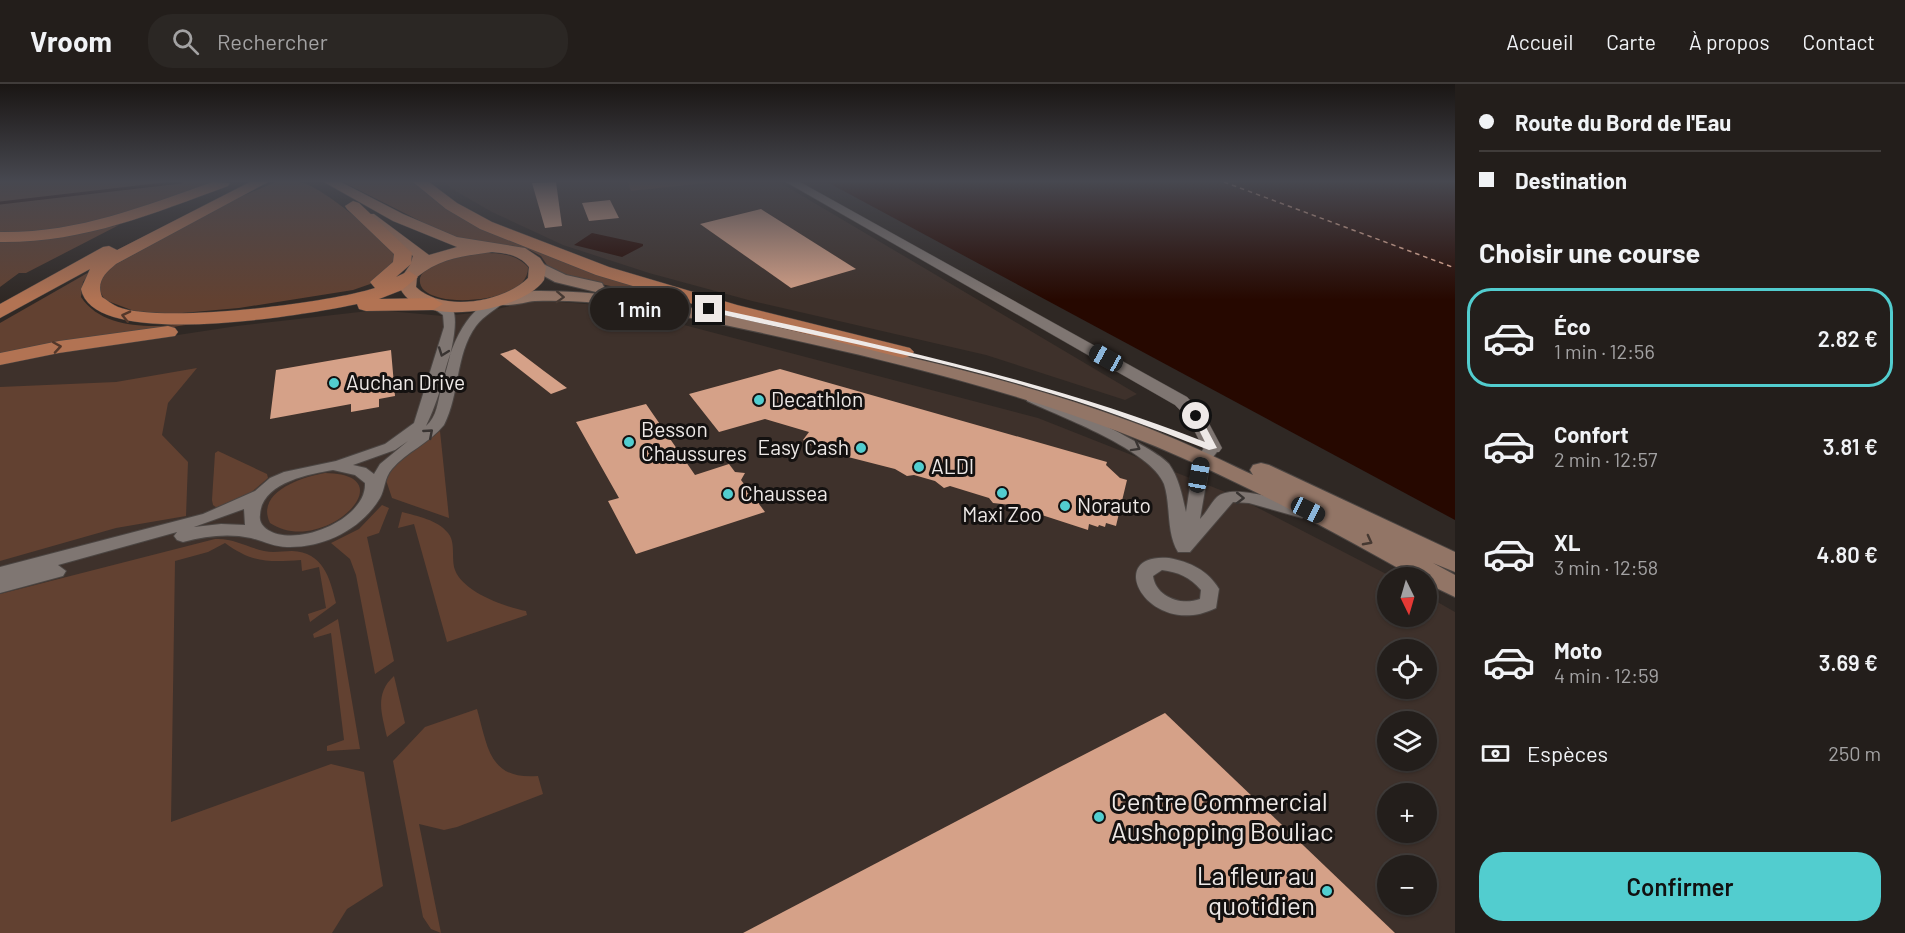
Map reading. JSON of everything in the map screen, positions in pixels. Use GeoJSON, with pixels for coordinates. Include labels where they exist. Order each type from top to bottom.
{"type":"FeatureCollection","features":[{"type":"Feature","properties":{"kind":"highway"},"geometry":{"type":"LineString","coordinates":[[0,237],[57,236],[122,222]]}},
{"type":"Feature","properties":{"kind":"highway"},"geometry":{"type":"LineString","coordinates":[[0,296],[94,246],[148,222]]}},
{"type":"Feature","properties":{"kind":"highway"},"geometry":{"type":"LineString","coordinates":[[0,312],[116,248],[170,222]]}},
{"type":"Feature","properties":{"kind":"highway"},"geometry":{"type":"LineString","coordinates":[[182,222],[110,260],[92,280],[90,288],[92,297],[98,305],[112,313],[150,320],[203,318],[350,300],[386,290],[413,272]]}},
{"type":"Feature","properties":{"kind":"highway"},"geometry":{"type":"LineString","coordinates":[[203,318],[348,294],[376,284],[396,272],[402,264],[403,253],[370,222]]}},
{"type":"Feature","properties":{"kind":"highway"},"geometry":{"type":"LineString","coordinates":[[480,222],[502,233],[586,266],[711,305],[903,352]]}},
{"type":"Feature","properties":{"kind":"highway"},"geometry":{"type":"LineString","coordinates":[[0,359],[59,347],[347,307],[393,303],[433,304]]}},
{"type":"Feature","properties":{"kind":"main road"},"geometry":{"type":"LineString","coordinates":[[376,222],[420,254],[422,259],[407,285],[410,293],[433,304],[466,306],[523,297],[576,298],[678,311],[902,361],[1026,395],[1207,454],[1350,511],[1455,563]]}},
{"type":"Feature","properties":{"kind":"main road"},"geometry":{"type":"LineString","coordinates":[[410,222],[470,246],[524,253],[548,274],[571,282],[903,352],[1083,400],[1177,432],[1207,454],[1455,587]]}},
{"type":"Feature","properties":{"kind":"main road"},"geometry":{"type":"LineString","coordinates":[[413,272],[450,253],[490,248]]}},
{"type":"Feature","properties":{"kind":"main road"},"geometry":{"type":"LineString","coordinates":[[500,301],[532,285],[539,276],[540,267]]}},
{"type":"Feature","properties":{"kind":"street"},"geometry":{"type":"LineString","coordinates":[[862,222],[1181,401],[1196,416],[1207,454],[1181,567]]}},
{"type":"Feature","properties":{"kind":"street"},"geometry":{"type":"LineString","coordinates":[[0,586],[215,529],[237,529],[273,540],[292,542],[331,534],[362,514],[371,502],[374,488],[385,466],[437,425],[442,415],[457,346],[476,317],[500,301]]}},
{"type":"Feature","properties":{"kind":"street"},"geometry":{"type":"LineString","coordinates":[[0,574],[208,518],[260,495],[292,474],[358,460],[390,447],[408,436],[425,416],[450,327],[448,313],[433,304]]}},
{"type":"Feature","properties":{"kind":"street"},"geometry":{"type":"LineString","coordinates":[[1026,395],[1138,448],[1162,466],[1172,484],[1184,548]]}},
{"type":"Feature","properties":{"kind":"street"},"geometry":{"type":"LineString","coordinates":[[333,465],[363,472],[372,480],[374,488]]}},
{"type":"Feature","properties":{"kind":"street"},"geometry":{"type":"LineString","coordinates":[[259,534],[252,526],[249,516],[260,495]]}},
{"type":"Feature","properties":{"kind":"street"},"geometry":{"type":"LineString","coordinates":[[1184,548],[1217,512],[1223,501],[1230,498],[1249,498],[1328,520]]}},
{"type":"Feature","properties":{"kind":"shaded area"},"geometry":{"type":"Polygon","coordinates":[[[0,222],[100,222],[65,231],[0,232],[0,222]]]}},
{"type":"Feature","properties":{"kind":"shaded area"},"geometry":{"type":"Polygon","coordinates":[[[194,222],[360,222],[400,256],[376,282],[353,290],[239,308],[171,314],[134,311],[105,300],[99,290],[102,278],[111,267],[194,222]]]}},
{"type":"Feature","properties":{"kind":"shaded area"},"geometry":{"type":"Polygon","coordinates":[[[421,222],[481,222],[665,297],[566,277],[549,268],[541,256],[530,250],[515,246],[471,243],[421,222]]]}},
{"type":"Feature","properties":{"kind":"shaded area"},"geometry":{"type":"Polygon","coordinates":[[[513,222],[846,222],[1137,394],[1125,400],[986,355],[752,301],[649,273],[563,245],[513,222]]]}},
{"type":"Feature","properties":{"kind":"shaded area"},"geometry":{"type":"Polygon","coordinates":[[[901,222],[1455,222],[1455,520],[901,222]]]}},
{"type":"Feature","properties":{"kind":"shaded area"},"geometry":{"type":"Polygon","coordinates":[[[119,225],[26,273],[19,273],[0,287],[0,240],[55,238],[119,225]]]}},
{"type":"Feature","properties":{"kind":"shaded area"},"geometry":{"type":"Polygon","coordinates":[[[592,233],[643,244],[643,246],[622,257],[574,245],[592,233]]]}},
{"type":"Feature","properties":{"kind":"shaded area"},"geometry":{"type":"Polygon","coordinates":[[[480,253],[500,254],[518,259],[528,267],[525,278],[518,286],[507,292],[479,299],[451,300],[430,294],[422,288],[420,278],[424,271],[432,266],[453,258],[480,253]]]}},
{"type":"Feature","properties":{"kind":"shaded area"},"geometry":{"type":"Polygon","coordinates":[[[91,271],[83,282],[81,297],[91,309],[104,317],[135,325],[168,326],[199,323],[65,343],[0,356],[0,323],[91,271]]]}},
{"type":"Feature","properties":{"kind":"shaded area"},"geometry":{"type":"Polygon","coordinates":[[[535,300],[612,306],[1038,418],[1233,495],[1377,569],[1377,627],[1437,627],[1437,602],[1455,612],[1455,933],[0,933],[0,365],[33,357],[237,326],[377,310],[443,316],[484,312],[535,300]]]}},
{"type":"Feature","properties":{"kind":"shaded area"},"geometry":{"type":"Polygon","coordinates":[[[197,368],[168,403],[162,435],[188,462],[186,516],[116,528],[0,561],[0,387],[116,382],[197,368]]]}},
{"type":"Feature","properties":{"kind":"shaded area"},"geometry":{"type":"Polygon","coordinates":[[[440,431],[449,518],[392,498],[386,480],[394,464],[440,431]]]}},
{"type":"Feature","properties":{"kind":"shaded area"},"geometry":{"type":"Polygon","coordinates":[[[218,451],[267,474],[268,478],[240,502],[217,508],[213,505],[212,500],[215,453],[218,451]]]}},
{"type":"Feature","properties":{"kind":"shaded area"},"geometry":{"type":"Polygon","coordinates":[[[325,473],[349,477],[359,486],[358,498],[348,512],[332,523],[312,530],[291,531],[270,523],[267,512],[269,503],[275,495],[294,482],[325,473]]]}},
{"type":"Feature","properties":{"kind":"shaded area"},"geometry":{"type":"Polygon","coordinates":[[[382,505],[389,508],[379,533],[367,537],[394,661],[375,674],[356,575],[350,559],[331,543],[359,529],[382,505]]]}},
{"type":"Feature","properties":{"kind":"shaded area"},"geometry":{"type":"Polygon","coordinates":[[[402,512],[433,522],[448,533],[452,541],[455,570],[459,578],[475,592],[496,602],[526,611],[527,615],[447,642],[414,524],[398,528],[402,512]]]}},
{"type":"Feature","properties":{"kind":"shaded area"},"geometry":{"type":"Polygon","coordinates":[[[215,539],[234,541],[264,551],[303,552],[311,556],[318,561],[328,576],[336,603],[310,622],[308,614],[326,608],[319,567],[302,571],[301,560],[279,561],[252,558],[225,543],[208,552],[175,561],[171,822],[331,764],[364,772],[383,886],[347,909],[332,933],[0,933],[0,594],[215,539]]]}},
{"type":"Feature","properties":{"kind":"shaded area"},"geometry":{"type":"Polygon","coordinates":[[[338,619],[360,749],[327,751],[327,746],[344,740],[331,633],[314,638],[313,634],[338,619]]]}},
{"type":"Feature","properties":{"kind":"shaded area"},"geometry":{"type":"Polygon","coordinates":[[[394,676],[405,723],[387,737],[381,705],[384,690],[394,676]]]}},
{"type":"Feature","properties":{"kind":"shaded area"},"geometry":{"type":"Polygon","coordinates":[[[477,709],[493,759],[509,773],[538,776],[543,794],[457,827],[444,830],[419,824],[441,933],[431,929],[423,917],[393,761],[425,727],[477,709]]]}},
{"type":"Feature","properties":{"kind":"building"},"geometry":{"type":"Polygon","coordinates":[[[543,222],[561,222],[562,226],[545,228],[543,222]]]}},
{"type":"Feature","properties":{"kind":"building"},"geometry":{"type":"Polygon","coordinates":[[[710,222],[781,222],[856,269],[791,288],[700,224],[710,222]]]}},
{"type":"Feature","properties":{"kind":"building"},"geometry":{"type":"Polygon","coordinates":[[[515,349],[567,388],[551,394],[500,354],[515,349]]]}},
{"type":"Feature","properties":{"kind":"building","name":"Auchan Drive"},"geometry":{"type":"Polygon","coordinates":[[[391,350],[395,396],[379,399],[379,407],[351,412],[351,404],[270,419],[276,370],[391,350]]]}},
{"type":"Feature","properties":{"kind":"building"},"geometry":{"type":"Polygon","coordinates":[[[780,369],[1107,462],[1106,465],[1120,478],[1127,480],[1116,526],[1106,523],[1105,527],[1099,525],[1098,527],[1089,524],[1088,530],[1011,505],[993,503],[989,498],[950,486],[944,488],[935,481],[914,475],[907,476],[895,469],[848,457],[846,453],[813,447],[803,440],[809,432],[765,419],[719,432],[689,394],[780,369]]]}},
{"type":"Feature","properties":{"kind":"building"},"geometry":{"type":"Polygon","coordinates":[[[646,404],[695,475],[729,464],[735,472],[745,473],[741,480],[753,496],[763,497],[759,504],[765,512],[636,554],[608,501],[619,498],[576,422],[646,404]]]}},
{"type":"Feature","properties":{"kind":"building","name":"Centre Commercial Aushopping Bouliac"},"geometry":{"type":"Polygon","coordinates":[[[1165,713],[1395,933],[743,933],[1058,768],[1165,713]]]}},
{"type":"Feature","properties":{"kind":"ferry route"},"geometry":{"type":"LineString","coordinates":[[1330,222],[1455,268]]}},
{"type":"Feature","properties":{"kind":"place","name":"Auchan Drive"},"geometry":{"type":"Point","coordinates":[334,383]}},
{"type":"Feature","properties":{"kind":"place","name":"Decathlon"},"geometry":{"type":"Point","coordinates":[759,400]}},
{"type":"Feature","properties":{"kind":"place","name":"Besson Chaussures"},"geometry":{"type":"Point","coordinates":[629,442]}},
{"type":"Feature","properties":{"kind":"place","name":"Easy Cash"},"geometry":{"type":"Point","coordinates":[861,448]}},
{"type":"Feature","properties":{"kind":"place","name":"ALDI"},"geometry":{"type":"Point","coordinates":[919,467]}},
{"type":"Feature","properties":{"kind":"place","name":"Maxi Zoo"},"geometry":{"type":"Point","coordinates":[1002,493]}},
{"type":"Feature","properties":{"kind":"place","name":"Chaussea"},"geometry":{"type":"Point","coordinates":[728,494]}},
{"type":"Feature","properties":{"kind":"place","name":"Norauto"},"geometry":{"type":"Point","coordinates":[1065,506]}},
{"type":"Feature","properties":{"kind":"place","name":"Centre Commercial Aushopping Bouliac"},"geometry":{"type":"Point","coordinates":[1099,817]}},
{"type":"Feature","properties":{"kind":"place","name":"La fleur au quotidien"},"geometry":{"type":"Point","coordinates":[1327,891]}},
{"type":"Feature","properties":{"kind":"route"},"geometry":{"type":"LineString","coordinates":[[709,309],[903,352],[1032,385],[1177,432],[1212,448],[1196,416]]}}]}
